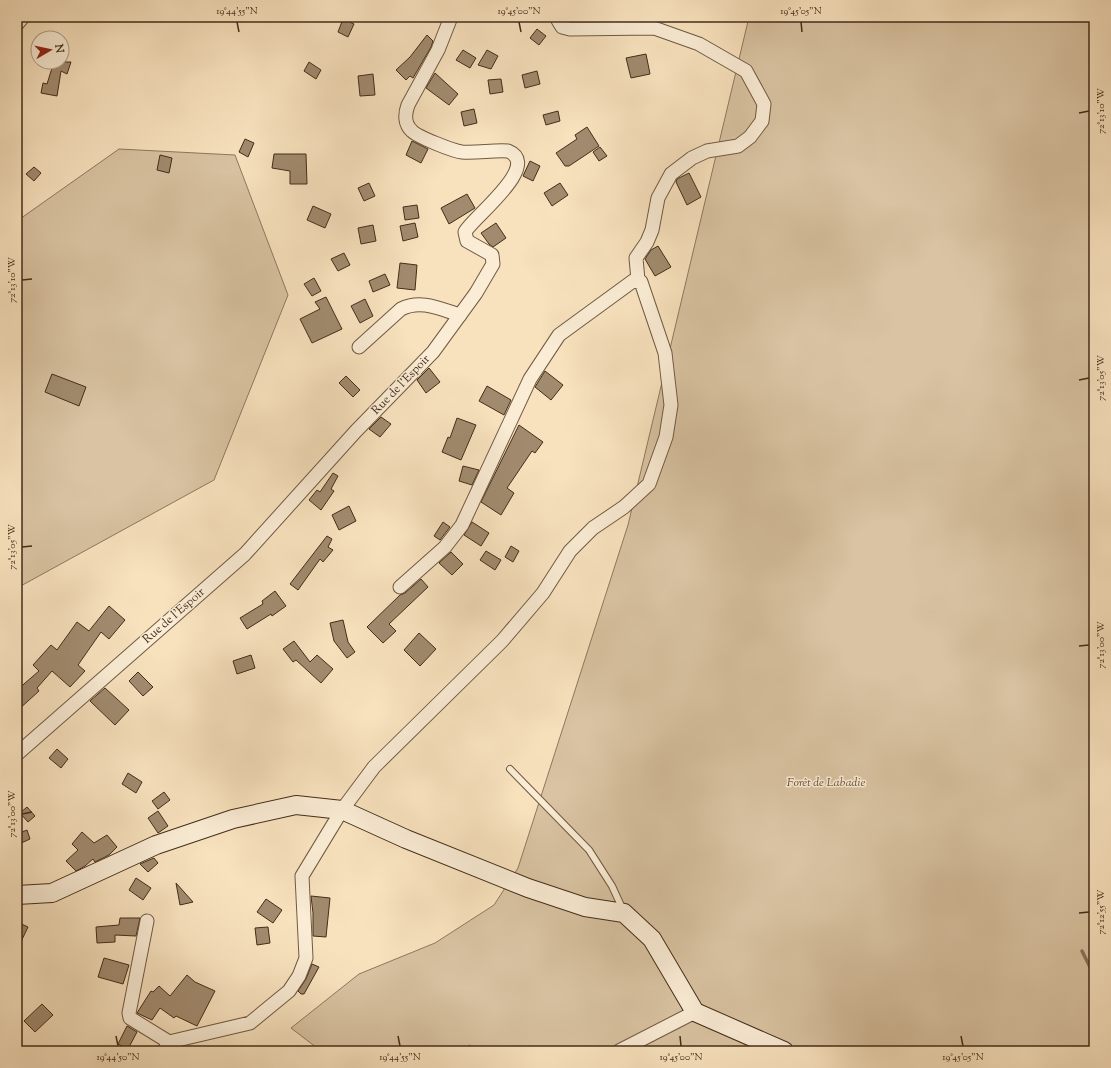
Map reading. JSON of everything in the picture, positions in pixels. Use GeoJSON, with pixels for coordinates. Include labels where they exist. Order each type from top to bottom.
{"type":"FeatureCollection","features":[{"type":"Feature","properties":{"kind":"street"},"geometry":{"type":"LineString","coordinates":[[17,24],[23,17]]}},
{"type":"Feature","properties":{"kind":"street","name":"Rue de l'Espoir"},"geometry":{"type":"LineString","coordinates":[[17,754],[245,554],[356,431],[433,352],[476,293],[493,261],[490,254],[467,241],[465,232],[504,190],[517,172],[517,158],[513,153],[508,151],[462,152],[450,149],[412,131],[409,127],[405,112],[438,50],[451,17]]}},
{"type":"Feature","properties":{"kind":"street"},"geometry":{"type":"LineString","coordinates":[[147,921],[129,1013],[130,1018],[167,1047],[250,1023],[289,991],[299,976],[306,958],[302,876],[342,810],[374,767],[502,641],[544,593],[570,551],[593,528],[624,507],[649,484],[666,437],[671,404],[665,353],[643,285],[638,280],[636,258],[647,242],[652,230],[658,198],[671,174],[692,158],[707,151],[738,146],[750,137],[762,121],[764,104],[746,72],[699,44],[654,28],[570,29],[562,27],[556,17]]}},
{"type":"Feature","properties":{"kind":"street"},"geometry":{"type":"LineString","coordinates":[[400,587],[445,547],[462,525],[530,379],[559,335],[633,281],[638,280]]}},
{"type":"Feature","properties":{"kind":"street"},"geometry":{"type":"LineString","coordinates":[[359,347],[401,309],[407,306],[424,304],[460,315]]}},
{"type":"Feature","properties":{"kind":"street"},"geometry":{"type":"LineString","coordinates":[[17,895],[52,893],[156,845],[233,819],[296,805],[342,810],[406,839],[528,888],[585,907],[624,913],[652,939],[695,1012],[784,1051]]}},
{"type":"Feature","properties":{"kind":"street"},"geometry":{"type":"LineString","coordinates":[[619,1051],[695,1012]]}},
{"type":"Feature","properties":{"kind":"lane"},"geometry":{"type":"LineString","coordinates":[[510,769],[589,850],[612,886],[624,913]]}},
{"type":"Feature","properties":{"kind":"green space","name":"Forêt de Labadie"},"geometry":{"type":"Polygon","coordinates":[[[749,17],[1094,17],[1094,1051],[473,1051],[470,1045],[459,1051],[321,1051],[291,1028],[359,974],[435,943],[494,905],[518,868],[628,525],[749,17]]]}},
{"type":"Feature","properties":{"kind":"green space"},"geometry":{"type":"Polygon","coordinates":[[[119,149],[235,155],[288,295],[214,480],[17,588],[17,221],[119,149]]]}},
{"type":"Feature","properties":{"kind":"building"},"geometry":{"type":"Polygon","coordinates":[[[343,19],[354,24],[348,37],[338,32],[343,19]]]}},
{"type":"Feature","properties":{"kind":"building"},"geometry":{"type":"Polygon","coordinates":[[[537,29],[546,36],[539,45],[530,38],[537,29]]]}},
{"type":"Feature","properties":{"kind":"building"},"geometry":{"type":"Polygon","coordinates":[[[427,35],[433,41],[431,47],[413,78],[410,76],[406,80],[396,70],[410,57],[427,35]]]}},
{"type":"Feature","properties":{"kind":"building"},"geometry":{"type":"Polygon","coordinates":[[[463,50],[476,58],[470,68],[456,60],[463,50]]]}},
{"type":"Feature","properties":{"kind":"building"},"geometry":{"type":"Polygon","coordinates":[[[487,50],[498,56],[491,69],[478,65],[487,50]]]}},
{"type":"Feature","properties":{"kind":"building"},"geometry":{"type":"Polygon","coordinates":[[[646,54],[650,74],[631,78],[626,58],[646,54]]]}},
{"type":"Feature","properties":{"kind":"building"},"geometry":{"type":"Polygon","coordinates":[[[309,62],[321,70],[316,79],[304,71],[309,62]]]}},
{"type":"Feature","properties":{"kind":"building"},"geometry":{"type":"Polygon","coordinates":[[[51,70],[68,70],[67,74],[61,71],[57,96],[41,93],[43,83],[47,84],[51,70]]]}},
{"type":"Feature","properties":{"kind":"building"},"geometry":{"type":"Polygon","coordinates":[[[537,71],[540,84],[525,88],[522,75],[537,71]]]}},
{"type":"Feature","properties":{"kind":"building"},"geometry":{"type":"Polygon","coordinates":[[[435,73],[458,94],[449,105],[426,88],[435,73]]]}},
{"type":"Feature","properties":{"kind":"building"},"geometry":{"type":"Polygon","coordinates":[[[373,74],[375,95],[360,96],[358,76],[373,74]]]}},
{"type":"Feature","properties":{"kind":"building"},"geometry":{"type":"Polygon","coordinates":[[[501,79],[503,92],[490,94],[488,80],[501,79]]]}},
{"type":"Feature","properties":{"kind":"building"},"geometry":{"type":"Polygon","coordinates":[[[474,109],[477,123],[464,126],[461,112],[474,109]]]}},
{"type":"Feature","properties":{"kind":"building"},"geometry":{"type":"Polygon","coordinates":[[[558,111],[560,121],[546,125],[543,115],[558,111]]]}},
{"type":"Feature","properties":{"kind":"building"},"geometry":{"type":"Polygon","coordinates":[[[587,127],[599,146],[569,166],[565,166],[556,153],[577,139],[575,135],[587,127]]]}},
{"type":"Feature","properties":{"kind":"building"},"geometry":{"type":"Polygon","coordinates":[[[245,139],[254,143],[248,157],[239,152],[245,139]]]}},
{"type":"Feature","properties":{"kind":"building"},"geometry":{"type":"Polygon","coordinates":[[[412,141],[428,149],[421,163],[406,155],[412,141]]]}},
{"type":"Feature","properties":{"kind":"building"},"geometry":{"type":"Polygon","coordinates":[[[600,147],[607,156],[599,161],[593,152],[600,147]]]}},
{"type":"Feature","properties":{"kind":"building"},"geometry":{"type":"Polygon","coordinates":[[[274,154],[306,154],[307,184],[290,184],[290,171],[272,168],[274,154]]]}},
{"type":"Feature","properties":{"kind":"building"},"geometry":{"type":"Polygon","coordinates":[[[160,155],[172,158],[169,173],[157,170],[160,155]]]}},
{"type":"Feature","properties":{"kind":"building"},"geometry":{"type":"Polygon","coordinates":[[[530,161],[540,166],[533,181],[523,176],[530,161]]]}},
{"type":"Feature","properties":{"kind":"building"},"geometry":{"type":"Polygon","coordinates":[[[34,167],[41,173],[34,181],[26,174],[34,167]]]}},
{"type":"Feature","properties":{"kind":"building"},"geometry":{"type":"Polygon","coordinates":[[[689,173],[701,197],[687,205],[676,182],[677,179],[689,173]]]}},
{"type":"Feature","properties":{"kind":"building"},"geometry":{"type":"Polygon","coordinates":[[[369,183],[375,196],[364,201],[358,188],[369,183]]]}},
{"type":"Feature","properties":{"kind":"building"},"geometry":{"type":"Polygon","coordinates":[[[560,183],[568,195],[552,206],[544,193],[560,183]]]}},
{"type":"Feature","properties":{"kind":"building"},"geometry":{"type":"Polygon","coordinates":[[[467,194],[475,208],[449,224],[441,208],[467,194]]]}},
{"type":"Feature","properties":{"kind":"building"},"geometry":{"type":"Polygon","coordinates":[[[417,205],[419,218],[405,220],[403,207],[417,205]]]}},
{"type":"Feature","properties":{"kind":"building"},"geometry":{"type":"Polygon","coordinates":[[[313,206],[331,214],[325,228],[307,220],[313,206]]]}},
{"type":"Feature","properties":{"kind":"building"},"geometry":{"type":"Polygon","coordinates":[[[415,223],[418,237],[403,241],[400,226],[415,223]]]}},
{"type":"Feature","properties":{"kind":"building"},"geometry":{"type":"Polygon","coordinates":[[[496,223],[506,238],[493,247],[481,233],[496,223]]]}},
{"type":"Feature","properties":{"kind":"building"},"geometry":{"type":"Polygon","coordinates":[[[373,225],[376,241],[361,244],[358,228],[373,225]]]}},
{"type":"Feature","properties":{"kind":"building"},"geometry":{"type":"Polygon","coordinates":[[[658,246],[671,267],[655,276],[645,259],[651,250],[658,246]]]}},
{"type":"Feature","properties":{"kind":"building"},"geometry":{"type":"Polygon","coordinates":[[[344,253],[350,265],[338,271],[331,259],[344,253]]]}},
{"type":"Feature","properties":{"kind":"building"},"geometry":{"type":"Polygon","coordinates":[[[400,263],[417,265],[415,290],[397,288],[400,263]]]}},
{"type":"Feature","properties":{"kind":"building"},"geometry":{"type":"Polygon","coordinates":[[[385,274],[390,285],[373,292],[369,281],[385,274]]]}},
{"type":"Feature","properties":{"kind":"building"},"geometry":{"type":"Polygon","coordinates":[[[314,278],[321,291],[312,296],[304,284],[314,278]]]}},
{"type":"Feature","properties":{"kind":"building"},"geometry":{"type":"Polygon","coordinates":[[[326,297],[342,329],[312,343],[300,319],[320,309],[315,302],[326,297]]]}},
{"type":"Feature","properties":{"kind":"building"},"geometry":{"type":"Polygon","coordinates":[[[365,299],[373,316],[360,323],[351,306],[365,299]]]}},
{"type":"Feature","properties":{"kind":"building"},"geometry":{"type":"Polygon","coordinates":[[[429,368],[440,382],[426,393],[417,380],[429,368]]]}},
{"type":"Feature","properties":{"kind":"building"},"geometry":{"type":"Polygon","coordinates":[[[545,371],[563,385],[551,400],[535,387],[545,371]]]}},
{"type":"Feature","properties":{"kind":"building"},"geometry":{"type":"Polygon","coordinates":[[[52,374],[86,387],[79,406],[45,392],[52,374]]]}},
{"type":"Feature","properties":{"kind":"building"},"geometry":{"type":"Polygon","coordinates":[[[346,376],[360,390],[353,397],[339,383],[346,376]]]}},
{"type":"Feature","properties":{"kind":"building"},"geometry":{"type":"Polygon","coordinates":[[[487,386],[511,400],[504,415],[479,401],[487,386]]]}},
{"type":"Feature","properties":{"kind":"building"},"geometry":{"type":"Polygon","coordinates":[[[381,417],[391,424],[380,437],[369,429],[381,417]]]}},
{"type":"Feature","properties":{"kind":"building"},"geometry":{"type":"Polygon","coordinates":[[[457,418],[476,425],[461,460],[442,452],[448,437],[450,438],[457,418]]]}},
{"type":"Feature","properties":{"kind":"building"},"geometry":{"type":"Polygon","coordinates":[[[519,425],[543,442],[535,453],[532,451],[507,488],[514,493],[501,515],[481,502],[519,425]]]}},
{"type":"Feature","properties":{"kind":"building"},"geometry":{"type":"Polygon","coordinates":[[[463,466],[479,470],[472,485],[459,481],[463,466]]]}},
{"type":"Feature","properties":{"kind":"building"},"geometry":{"type":"Polygon","coordinates":[[[333,473],[338,476],[331,489],[334,491],[321,510],[309,500],[317,490],[320,492],[333,473]]]}},
{"type":"Feature","properties":{"kind":"building"},"geometry":{"type":"Polygon","coordinates":[[[349,506],[356,521],[339,530],[332,515],[349,506]]]}},
{"type":"Feature","properties":{"kind":"building"},"geometry":{"type":"Polygon","coordinates":[[[443,522],[450,527],[440,540],[434,536],[443,522]]]}},
{"type":"Feature","properties":{"kind":"building"},"geometry":{"type":"Polygon","coordinates":[[[472,522],[489,533],[481,546],[464,535],[472,522]]]}},
{"type":"Feature","properties":{"kind":"building"},"geometry":{"type":"Polygon","coordinates":[[[327,536],[332,539],[328,547],[333,550],[323,562],[320,559],[298,590],[290,584],[327,536]]]}},
{"type":"Feature","properties":{"kind":"building"},"geometry":{"type":"Polygon","coordinates":[[[511,546],[519,551],[513,562],[505,557],[511,546]]]}},
{"type":"Feature","properties":{"kind":"building"},"geometry":{"type":"Polygon","coordinates":[[[486,551],[501,560],[495,570],[480,560],[486,551]]]}},
{"type":"Feature","properties":{"kind":"building"},"geometry":{"type":"Polygon","coordinates":[[[451,552],[463,564],[452,575],[439,563],[451,552]]]}},
{"type":"Feature","properties":{"kind":"building"},"geometry":{"type":"Polygon","coordinates":[[[421,579],[428,587],[389,624],[396,631],[383,643],[367,627],[400,595],[405,593],[421,579]]]}},
{"type":"Feature","properties":{"kind":"building"},"geometry":{"type":"Polygon","coordinates":[[[275,591],[286,606],[272,616],[271,614],[247,629],[240,618],[263,604],[262,601],[275,591]]]}},
{"type":"Feature","properties":{"kind":"building"},"geometry":{"type":"Polygon","coordinates":[[[109,606],[125,620],[109,639],[101,632],[78,665],[85,671],[70,687],[52,671],[37,688],[39,691],[17,711],[17,690],[39,671],[33,665],[51,645],[57,650],[77,622],[89,631],[109,606]]]}},
{"type":"Feature","properties":{"kind":"building"},"geometry":{"type":"Polygon","coordinates":[[[343,620],[348,642],[355,652],[347,658],[334,641],[330,623],[343,620]]]}},
{"type":"Feature","properties":{"kind":"building"},"geometry":{"type":"Polygon","coordinates":[[[419,633],[436,649],[420,666],[404,650],[419,633]]]}},
{"type":"Feature","properties":{"kind":"building"},"geometry":{"type":"Polygon","coordinates":[[[294,641],[310,662],[317,655],[333,669],[321,683],[296,660],[293,662],[283,649],[294,641]]]}},
{"type":"Feature","properties":{"kind":"building"},"geometry":{"type":"Polygon","coordinates":[[[251,655],[255,668],[237,674],[233,661],[251,655]]]}},
{"type":"Feature","properties":{"kind":"building"},"geometry":{"type":"Polygon","coordinates":[[[138,672],[153,687],[143,696],[129,681],[138,672]]]}},
{"type":"Feature","properties":{"kind":"building"},"geometry":{"type":"Polygon","coordinates":[[[105,688],[129,710],[115,725],[90,701],[105,688]]]}},
{"type":"Feature","properties":{"kind":"building"},"geometry":{"type":"Polygon","coordinates":[[[57,749],[68,759],[61,768],[49,758],[57,749]]]}},
{"type":"Feature","properties":{"kind":"building"},"geometry":{"type":"Polygon","coordinates":[[[128,773],[142,782],[136,793],[122,784],[128,773]]]}},
{"type":"Feature","properties":{"kind":"building"},"geometry":{"type":"Polygon","coordinates":[[[164,792],[170,800],[158,809],[152,801],[164,792]]]}},
{"type":"Feature","properties":{"kind":"building"},"geometry":{"type":"Polygon","coordinates":[[[27,807],[35,816],[28,822],[20,813],[27,807]]]}},
{"type":"Feature","properties":{"kind":"building"},"geometry":{"type":"Polygon","coordinates":[[[158,811],[168,826],[158,833],[148,818],[158,811]]]}},
{"type":"Feature","properties":{"kind":"building"},"geometry":{"type":"Polygon","coordinates":[[[27,830],[30,839],[17,845],[17,834],[27,830]]]}},
{"type":"Feature","properties":{"kind":"building"},"geometry":{"type":"Polygon","coordinates":[[[82,832],[94,843],[107,835],[117,847],[109,855],[95,862],[93,859],[76,871],[66,861],[78,850],[72,844],[82,832]]]}},
{"type":"Feature","properties":{"kind":"building"},"geometry":{"type":"Polygon","coordinates":[[[154,858],[158,863],[148,872],[140,864],[154,858]]]}},
{"type":"Feature","properties":{"kind":"building"},"geometry":{"type":"Polygon","coordinates":[[[136,878],[151,888],[143,900],[129,890],[136,878]]]}},
{"type":"Feature","properties":{"kind":"building"},"geometry":{"type":"Polygon","coordinates":[[[176,883],[193,902],[180,905],[176,883]]]}},
{"type":"Feature","properties":{"kind":"building"},"geometry":{"type":"Polygon","coordinates":[[[311,896],[330,898],[326,937],[313,936],[311,896]]]}},
{"type":"Feature","properties":{"kind":"building"},"geometry":{"type":"Polygon","coordinates":[[[266,899],[282,910],[273,923],[257,912],[266,899]]]}},
{"type":"Feature","properties":{"kind":"building"},"geometry":{"type":"Polygon","coordinates":[[[120,918],[140,918],[136,936],[115,935],[115,942],[97,943],[96,927],[119,925],[120,918]]]}},
{"type":"Feature","properties":{"kind":"building"},"geometry":{"type":"Polygon","coordinates":[[[17,922],[28,927],[17,950],[17,922]]]}},
{"type":"Feature","properties":{"kind":"building"},"geometry":{"type":"Polygon","coordinates":[[[268,927],[270,943],[257,945],[255,928],[268,927]]]}},
{"type":"Feature","properties":{"kind":"building"},"geometry":{"type":"Polygon","coordinates":[[[104,958],[129,965],[123,984],[98,977],[104,958]]]}},
{"type":"Feature","properties":{"kind":"building"},"geometry":{"type":"Polygon","coordinates":[[[312,964],[319,967],[304,994],[301,994],[298,991],[306,979],[312,964]]]}},
{"type":"Feature","properties":{"kind":"building"},"geometry":{"type":"Polygon","coordinates":[[[187,975],[195,982],[215,991],[197,1026],[176,1016],[174,1018],[160,1008],[152,1020],[137,1013],[151,991],[153,992],[159,986],[170,996],[187,975]]]}},
{"type":"Feature","properties":{"kind":"building"},"geometry":{"type":"Polygon","coordinates":[[[42,1004],[53,1015],[35,1032],[24,1021],[42,1004]]]}},
{"type":"Feature","properties":{"kind":"building"},"geometry":{"type":"Polygon","coordinates":[[[127,1026],[137,1032],[128,1049],[118,1044],[127,1026]]]}},
{"type":"Feature","properties":{"kind":"waterway"},"geometry":{"type":"LineString","coordinates":[[1082,951],[1094,975]]}}]}
